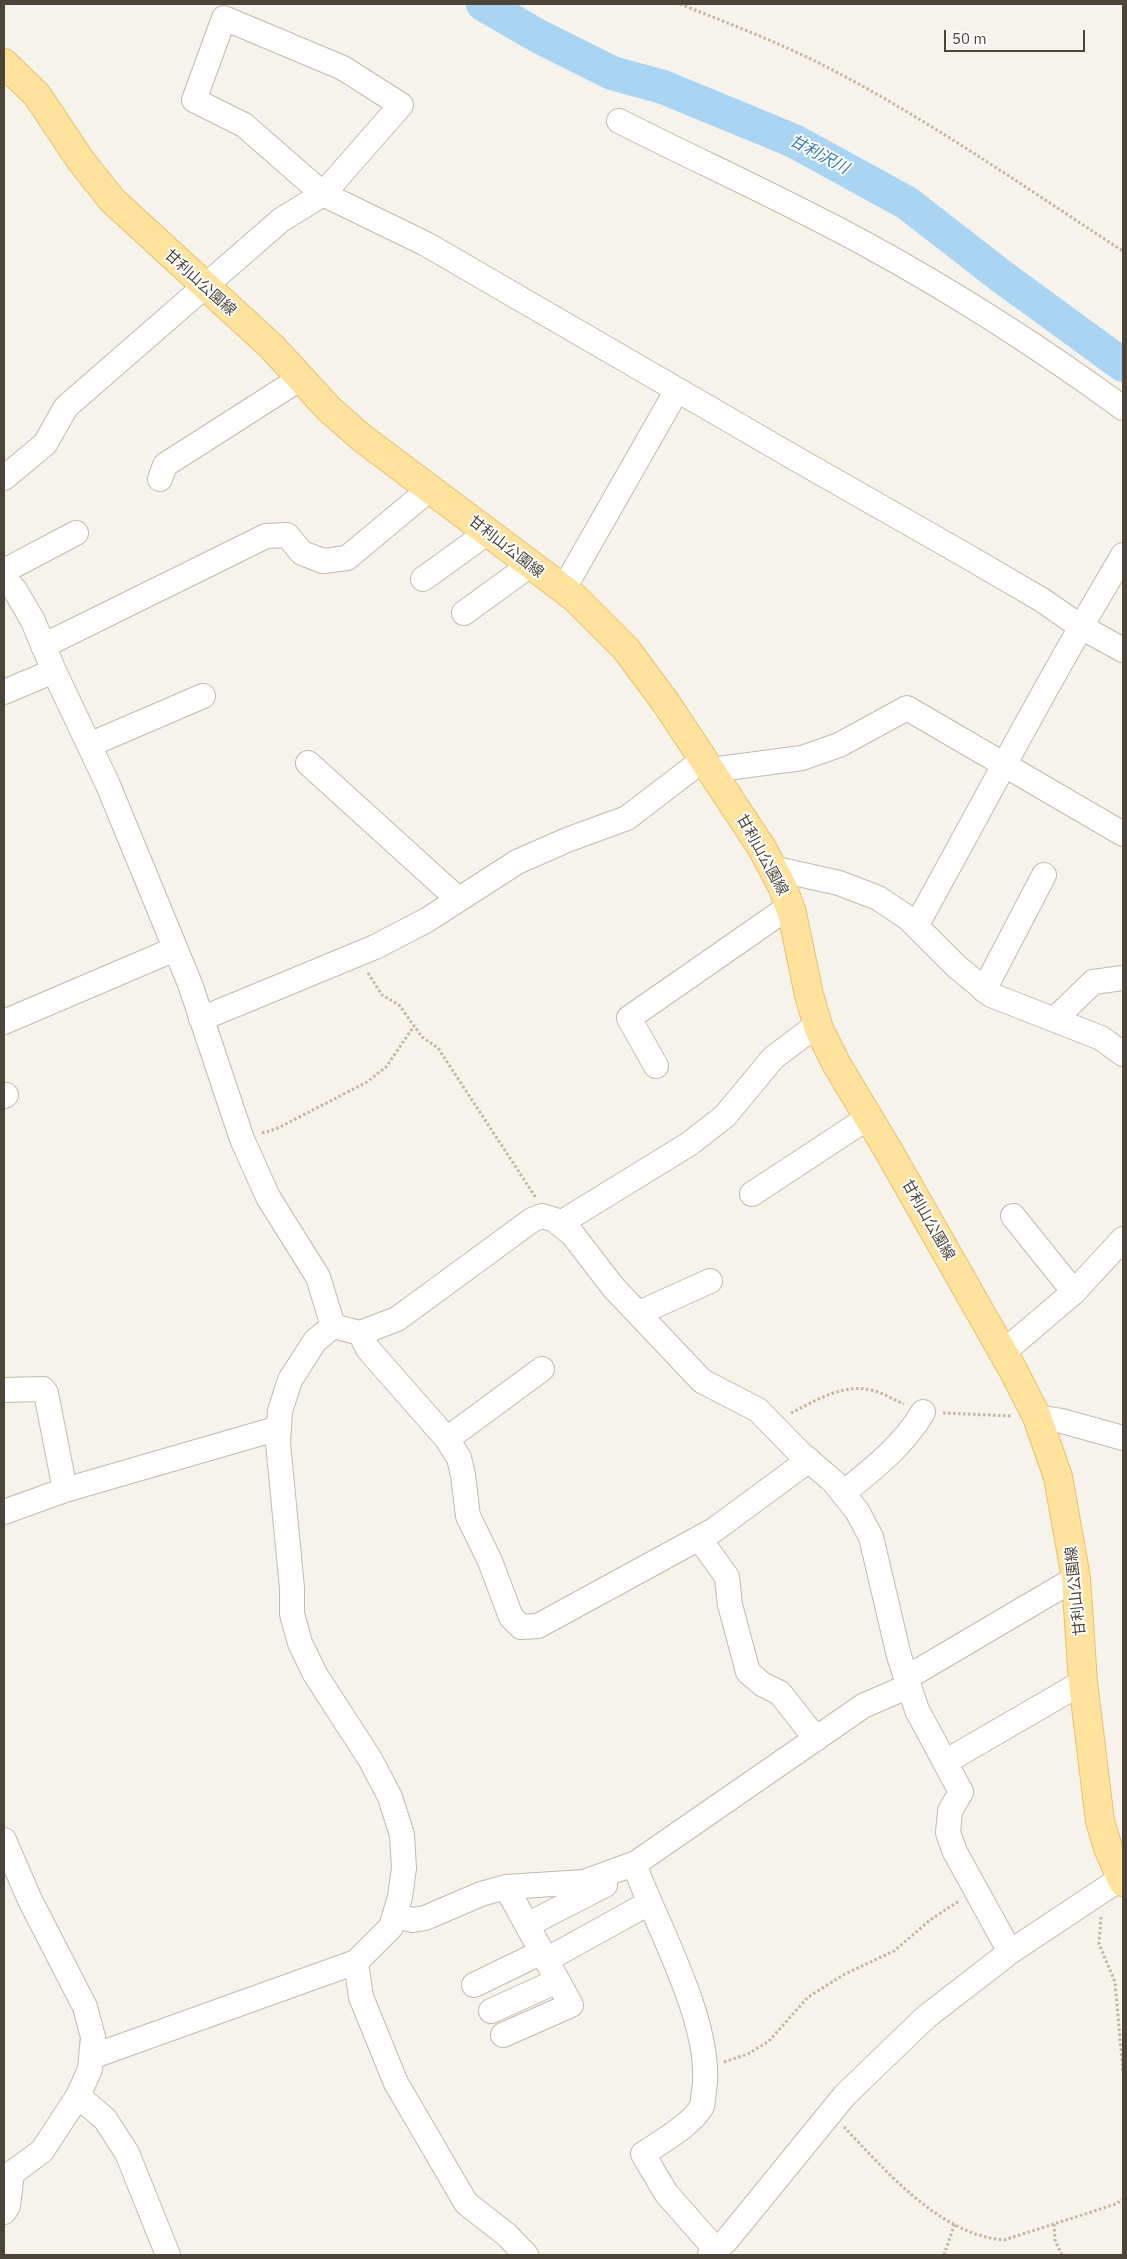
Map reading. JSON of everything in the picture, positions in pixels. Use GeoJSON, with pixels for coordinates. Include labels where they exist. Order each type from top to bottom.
{"type":"FeatureCollection","features":[{"type":"Feature","properties":{"kind":"main road","name":"甘利山公園線"},"geometry":{"type":"LineString","coordinates":[[4,63],[37,95],[81,161],[112,200],[272,347],[329,409],[362,438],[431,488],[599,620],[626,649],[666,703],[772,868],[790,906],[809,995],[818,1024],[837,1064],[1001,1348],[1037,1417],[1058,1477],[1076,1578],[1084,1682],[1100,1821],[1118,1882]]}},
{"type":"Feature","properties":{"kind":"street"},"geometry":{"type":"LineString","coordinates":[[4,478],[45,444],[66,407],[206,288],[281,220],[323,194],[401,105],[342,68],[224,18],[194,100],[244,125],[323,194],[426,244],[965,554],[1042,600],[1081,627],[1123,650]]}},
{"type":"Feature","properties":{"kind":"street"},"geometry":{"type":"LineString","coordinates":[[619,121],[868,245],[951,293],[1036,346],[1123,408]]}},
{"type":"Feature","properties":{"kind":"street"},"geometry":{"type":"LineString","coordinates":[[160,479],[165,465],[301,378]]}},
{"type":"Feature","properties":{"kind":"street"},"geometry":{"type":"LineString","coordinates":[[563,590],[678,390]]}},
{"type":"Feature","properties":{"kind":"street"},"geometry":{"type":"LineString","coordinates":[[43,646],[266,536],[287,535],[302,553],[323,561],[347,558],[431,488]]}},
{"type":"Feature","properties":{"kind":"street"},"geometry":{"type":"LineString","coordinates":[[422,579],[488,532]]}},
{"type":"Feature","properties":{"kind":"street"},"geometry":{"type":"LineString","coordinates":[[4,571],[76,533]]}},
{"type":"Feature","properties":{"kind":"street"},"geometry":{"type":"LineString","coordinates":[[916,926],[1025,724],[1123,555]]}},
{"type":"Feature","properties":{"kind":"street"},"geometry":{"type":"LineString","coordinates":[[464,614],[530,565]]}},
{"type":"Feature","properties":{"kind":"street"},"geometry":{"type":"LineString","coordinates":[[4,578],[15,590],[33,621],[54,671],[108,785],[176,949],[242,1139],[268,1197],[318,1277],[333,1326]]}},
{"type":"Feature","properties":{"kind":"street"},"geometry":{"type":"LineString","coordinates":[[4,692],[54,671]]}},
{"type":"Feature","properties":{"kind":"street"},"geometry":{"type":"LineString","coordinates":[[89,746],[203,696]]}},
{"type":"Feature","properties":{"kind":"street"},"geometry":{"type":"LineString","coordinates":[[201,1019],[357,956],[426,920],[517,862],[567,840],[627,818],[707,765],[802,758],[839,745],[907,708],[1123,834]]}},
{"type":"Feature","properties":{"kind":"street"},"geometry":{"type":"LineString","coordinates":[[308,763],[458,899]]}},
{"type":"Feature","properties":{"kind":"street"},"geometry":{"type":"LineString","coordinates":[[772,868],[839,883],[878,898],[916,926],[956,966],[991,995],[1101,1038],[1123,1054]]}},
{"type":"Feature","properties":{"kind":"street"},"geometry":{"type":"LineString","coordinates":[[984,990],[1044,875]]}},
{"type":"Feature","properties":{"kind":"street"},"geometry":{"type":"LineString","coordinates":[[656,1066],[629,1018],[790,906]]}},
{"type":"Feature","properties":{"kind":"street"},"geometry":{"type":"LineString","coordinates":[[4,1022],[176,949]]}},
{"type":"Feature","properties":{"kind":"street"},"geometry":{"type":"LineString","coordinates":[[1055,1019],[1093,982],[1123,978]]}},
{"type":"Feature","properties":{"kind":"street"},"geometry":{"type":"LineString","coordinates":[[333,1326],[360,1333],[398,1319],[532,1220],[551,1220],[689,1144],[725,1116],[773,1058],[818,1024]]}},
{"type":"Feature","properties":{"kind":"street"},"geometry":{"type":"LineString","coordinates":[[752,1194],[869,1117]]}},
{"type":"Feature","properties":{"kind":"street"},"geometry":{"type":"LineString","coordinates":[[1013,1216],[1074,1292]]}},
{"type":"Feature","properties":{"kind":"street"},"geometry":{"type":"LineString","coordinates":[[551,1220],[573,1235],[613,1287],[702,1381],[758,1410],[834,1482],[858,1511],[872,1537],[908,1682],[917,1710],[961,1792],[950,1811],[948,1833],[955,1852],[1010,1952]]}},
{"type":"Feature","properties":{"kind":"street"},"geometry":{"type":"LineString","coordinates":[[1001,1348],[1014,1343],[1074,1292],[1123,1239]]}},
{"type":"Feature","properties":{"kind":"street"},"geometry":{"type":"LineString","coordinates":[[639,1313],[710,1281]]}},
{"type":"Feature","properties":{"kind":"street"},"geometry":{"type":"LineString","coordinates":[[91,2057],[356,1962],[392,1927],[404,1868],[402,1835],[390,1797],[370,1759],[315,1674],[300,1642],[292,1614],[292,1588],[278,1443],[280,1411],[290,1380],[315,1342],[333,1326]]}},
{"type":"Feature","properties":{"kind":"street"},"geometry":{"type":"LineString","coordinates":[[360,1333],[368,1349],[446,1439],[459,1458],[464,1475],[468,1516],[490,1560],[511,1617],[521,1627],[538,1626],[714,1530],[809,1460]]}},
{"type":"Feature","properties":{"kind":"street"},"geometry":{"type":"LineString","coordinates":[[446,1439],[542,1368]]}},
{"type":"Feature","properties":{"kind":"street"},"geometry":{"type":"LineString","coordinates":[[4,1390],[43,1389],[46,1393],[65,1490]]}},
{"type":"Feature","properties":{"kind":"street"},"geometry":{"type":"LineString","coordinates":[[843,1493],[872,1470],[914,1428],[923,1412]]}},
{"type":"Feature","properties":{"kind":"street"},"geometry":{"type":"LineString","coordinates":[[1037,1417],[1062,1421],[1123,1438]]}},
{"type":"Feature","properties":{"kind":"street"},"geometry":{"type":"LineString","coordinates":[[4,1512],[65,1490],[279,1428]]}},
{"type":"Feature","properties":{"kind":"street"},"geometry":{"type":"LineString","coordinates":[[699,1538],[727,1578],[730,1605],[748,1672],[762,1684],[780,1693],[816,1738]]}},
{"type":"Feature","properties":{"kind":"street"},"geometry":{"type":"LineString","coordinates":[[527,1926],[636,1866],[863,1706],[908,1682],[1076,1578]]}},
{"type":"Feature","properties":{"kind":"street"},"geometry":{"type":"LineString","coordinates":[[945,1762],[1084,1682]]}},
{"type":"Feature","properties":{"kind":"street"},"geometry":{"type":"LineString","coordinates":[[4,1840],[30,1900],[85,2007],[94,2037],[90,2069],[78,2096],[42,2151],[12,2173],[8,2206],[4,2212]]}},
{"type":"Feature","properties":{"kind":"street"},"geometry":{"type":"LineString","coordinates":[[395,1916],[413,1920],[425,1918],[481,1894],[506,1887],[584,1882],[636,1866]]}},
{"type":"Feature","properties":{"kind":"street"},"geometry":{"type":"LineString","coordinates":[[636,1866],[700,2032],[706,2078],[702,2106],[688,2122],[643,2154],[666,2193],[714,2253],[845,2095],[926,2017],[1010,1952],[1118,1882]]}},
{"type":"Feature","properties":{"kind":"street"},"geometry":{"type":"LineString","coordinates":[[503,2035],[571,2005],[506,1887]]}},
{"type":"Feature","properties":{"kind":"street"},"geometry":{"type":"LineString","coordinates":[[549,1965],[482,1998],[549,1965],[649,1903]]}},
{"type":"Feature","properties":{"kind":"street"},"geometry":{"type":"LineString","coordinates":[[356,1962],[361,1997],[396,2082],[461,2195],[466,2203],[507,2235],[526,2255]]}},
{"type":"Feature","properties":{"kind":"street"},"geometry":{"type":"LineString","coordinates":[[78,2096],[105,2119],[127,2153],[168,2255]]}},
{"type":"Feature","properties":{"kind":"path"},"geometry":{"type":"LineString","coordinates":[[680,4],[757,34],[813,60],[904,110],[1123,251]]}},
{"type":"Feature","properties":{"kind":"path"},"geometry":{"type":"LineString","coordinates":[[357,956],[382,995],[399,1005],[422,1037],[438,1048],[551,1220]]}},
{"type":"Feature","properties":{"kind":"path"},"geometry":{"type":"LineString","coordinates":[[242,1139],[276,1129],[367,1082],[386,1067],[414,1026]]}},
{"type":"Feature","properties":{"kind":"path"},"geometry":{"type":"LineString","coordinates":[[1118,1882],[1099,1944],[1114,1982],[1123,2072]]}},
{"type":"Feature","properties":{"kind":"path"},"geometry":{"type":"LineString","coordinates":[[705,2065],[729,2061],[748,2054],[769,2041],[808,1997],[845,1974],[894,1951],[930,1920],[977,1890]]}},
{"type":"Feature","properties":{"kind":"path"},"geometry":{"type":"LineString","coordinates":[[831,2112],[904,2189],[955,2223],[985,2238],[1004,2240],[1116,2204],[1123,2199]]}},
{"type":"Feature","properties":{"kind":"path"},"geometry":{"type":"LineString","coordinates":[[944,2255],[955,2223]]}},
{"type":"Feature","properties":{"kind":"path"},"geometry":{"type":"LineString","coordinates":[[1054,2224],[1055,2240],[1062,2255]]}},
{"type":"Feature","properties":{"kind":"waterway","name":"甘利沢川"},"geometry":{"type":"LineString","coordinates":[[483,4],[538,36],[612,73],[663,87],[794,141],[907,203],[1001,276],[1123,365]]}}]}
